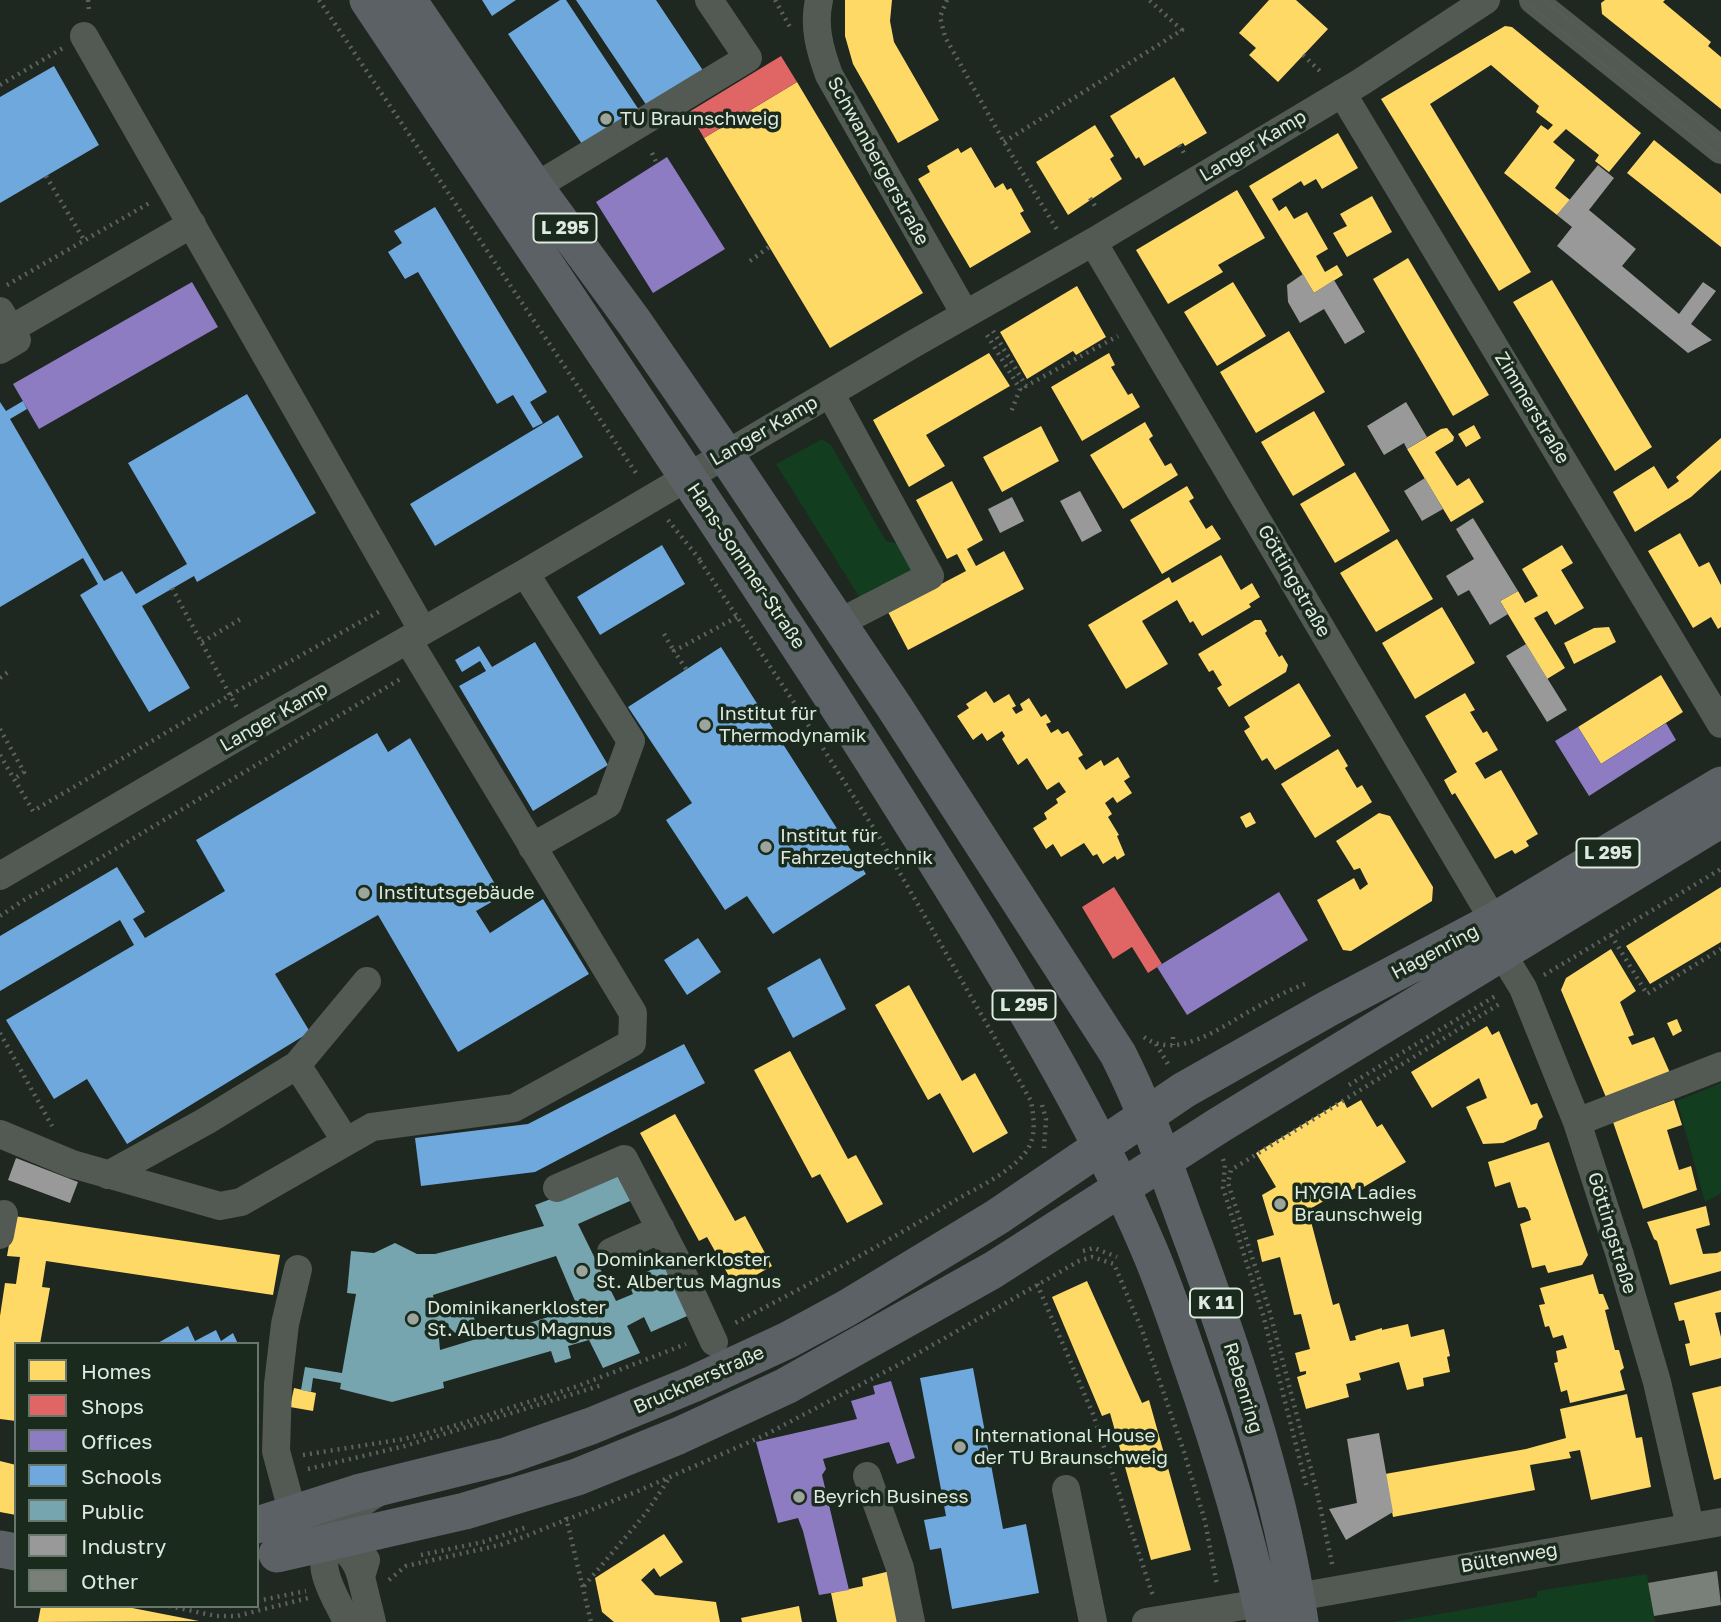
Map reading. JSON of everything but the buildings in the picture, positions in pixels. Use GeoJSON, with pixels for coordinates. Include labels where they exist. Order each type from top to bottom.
{"type":"FeatureCollection","features":[{"type":"Feature","properties":{"kind":"main road","name":"Hans-Sommer-Straße"},"geometry":{"type":"LineString","coordinates":[[368,0],[769,600],[1023,1003],[1101,1146]]}},
{"type":"Feature","properties":{"kind":"main road","name":"L 295"},"geometry":{"type":"LineString","coordinates":[[408,0],[535,187],[634,322],[725,454],[895,708],[1118,1054],[1147,1115],[1164,1161],[1121,1189]]}},
{"type":"Feature","properties":{"kind":"main road","name":"Hagenring"},"geometry":{"type":"LineString","coordinates":[[1147,1115],[1184,1090],[1329,1008],[1511,966],[1721,785]]}},
{"type":"Feature","properties":{"kind":"main road","name":"Hagenring"},"geometry":{"type":"LineString","coordinates":[[1164,1161],[1511,966],[1721,818]]}},
{"type":"Feature","properties":{"kind":"main road","name":"L 295"},"geometry":{"type":"LineString","coordinates":[[1101,1146],[1147,1115]]}},
{"type":"Feature","properties":{"kind":"main road","name":"K 11"},"geometry":{"type":"LineString","coordinates":[[1101,1146],[1121,1189]]}},
{"type":"Feature","properties":{"kind":"main road","name":"Brucknerstraße"},"geometry":{"type":"LineString","coordinates":[[263,1541],[293,1514],[394,1484],[506,1456],[591,1426],[758,1355],[847,1308],[986,1224],[1101,1146]]}},
{"type":"Feature","properties":{"kind":"main road","name":"Rebenring"},"geometry":{"type":"LineString","coordinates":[[1164,1161],[1239,1374],[1277,1504],[1298,1609]]}},
{"type":"Feature","properties":{"kind":"main road","name":"Rebenring"},"geometry":{"type":"LineString","coordinates":[[1121,1189],[1152,1256],[1221,1448],[1263,1613]]}},
{"type":"Feature","properties":{"kind":"main road"},"geometry":{"type":"LineString","coordinates":[[263,1541],[329,1555],[396,1526],[465,1511],[577,1477],[709,1422],[786,1386],[993,1270],[1121,1189]]}},
{"type":"Feature","properties":{"kind":"street"},"geometry":{"type":"LineString","coordinates":[[535,187],[748,58],[709,0]]}},
{"type":"Feature","properties":{"kind":"street","name":"Schwanbergerstraße"},"geometry":{"type":"LineString","coordinates":[[819,0],[816,11],[818,42],[829,75],[965,314]]}},
{"type":"Feature","properties":{"kind":"street","name":"Langer Kamp"},"geometry":{"type":"LineString","coordinates":[[0,876],[249,730],[418,645],[525,573],[686,476],[1093,242],[1334,85],[1486,0]]}},
{"type":"Feature","properties":{"kind":"street"},"geometry":{"type":"LineString","coordinates":[[1548,4],[1721,150]]}},
{"type":"Feature","properties":{"kind":"street"},"geometry":{"type":"LineString","coordinates":[[0,1134],[72,1164],[220,1206],[241,1202],[345,1140],[372,1127],[514,1108],[632,1043],[633,1013],[532,847],[418,645],[173,189],[84,36]]}},
{"type":"Feature","properties":{"kind":"street","name":"Zimmerstraße"},"geometry":{"type":"LineString","coordinates":[[1334,85],[1721,724]]}},
{"type":"Feature","properties":{"kind":"street"},"geometry":{"type":"LineString","coordinates":[[4,330],[192,224]]}},
{"type":"Feature","properties":{"kind":"street","name":"Göttingstraße"},"geometry":{"type":"LineString","coordinates":[[1093,242],[1523,988],[1577,1122],[1619,1252],[1653,1368],[1690,1526]]}},
{"type":"Feature","properties":{"kind":"street"},"geometry":{"type":"LineString","coordinates":[[830,393],[930,576],[854,615]]}},
{"type":"Feature","properties":{"kind":"street"},"geometry":{"type":"LineString","coordinates":[[525,573],[631,741],[608,804],[532,847]]}},
{"type":"Feature","properties":{"kind":"street"},"geometry":{"type":"LineString","coordinates":[[108,1175],[206,1121],[297,1065],[367,981]]}},
{"type":"Feature","properties":{"kind":"street"},"geometry":{"type":"LineString","coordinates":[[297,1065],[345,1140]]}},
{"type":"Feature","properties":{"kind":"street"},"geometry":{"type":"LineString","coordinates":[[1577,1122],[1721,1066]]}},
{"type":"Feature","properties":{"kind":"street"},"geometry":{"type":"LineString","coordinates":[[556,1188],[624,1159],[661,1229],[714,1342]]}},
{"type":"Feature","properties":{"kind":"street"},"geometry":{"type":"LineString","coordinates":[[611,1252],[661,1229]]}},
{"type":"Feature","properties":{"kind":"street"},"geometry":{"type":"LineString","coordinates":[[293,1514],[280,1470],[278,1384],[285,1324],[298,1269]]}},
{"type":"Feature","properties":{"kind":"street"},"geometry":{"type":"LineString","coordinates":[[867,1476],[900,1569],[911,1622]]}},
{"type":"Feature","properties":{"kind":"street"},"geometry":{"type":"LineString","coordinates":[[346,1622],[329,1555],[346,1518],[364,1500],[394,1484]]}},
{"type":"Feature","properties":{"kind":"street"},"geometry":{"type":"LineString","coordinates":[[1066,1489],[1093,1622]]}},
{"type":"Feature","properties":{"kind":"street","name":"Bültenweg"},"geometry":{"type":"LineString","coordinates":[[1298,1609],[1690,1526],[1721,1522]]}},
{"type":"Feature","properties":{"kind":"street"},"geometry":{"type":"LineString","coordinates":[[372,1622],[374,1579],[368,1554],[377,1542],[396,1526]]}},
{"type":"Feature","properties":{"kind":"street"},"geometry":{"type":"LineString","coordinates":[[329,1555],[353,1558],[374,1579]]}},
{"type":"Feature","properties":{"kind":"street"},"geometry":{"type":"LineString","coordinates":[[1150,1609],[1263,1613]]}},
{"type":"Feature","properties":{"kind":"path"},"geometry":{"type":"LineString","coordinates":[[0,85],[84,36],[89,21],[88,0]]}},
{"type":"Feature","properties":{"kind":"path"},"geometry":{"type":"LineString","coordinates":[[319,0],[640,479]]}},
{"type":"Feature","properties":{"kind":"path"},"geometry":{"type":"LineString","coordinates":[[947,0],[940,18],[945,37],[1059,234]]}},
{"type":"Feature","properties":{"kind":"path"},"geometry":{"type":"LineString","coordinates":[[1004,142],[1182,30],[1149,0]]}},
{"type":"Feature","properties":{"kind":"path"},"geometry":{"type":"LineString","coordinates":[[1303,55],[1334,85]]}},
{"type":"Feature","properties":{"kind":"path"},"geometry":{"type":"LineString","coordinates":[[1179,145],[1187,158]]}},
{"type":"Feature","properties":{"kind":"path"},"geometry":{"type":"LineString","coordinates":[[652,153],[657,164]]}},
{"type":"Feature","properties":{"kind":"path"},"geometry":{"type":"LineString","coordinates":[[46,176],[84,240]]}},
{"type":"Feature","properties":{"kind":"path"},"geometry":{"type":"LineString","coordinates":[[0,289],[173,189]]}},
{"type":"Feature","properties":{"kind":"path"},"geometry":{"type":"LineString","coordinates":[[1090,198],[1098,211]]}},
{"type":"Feature","properties":{"kind":"path"},"geometry":{"type":"LineString","coordinates":[[750,261],[769,247]]}},
{"type":"Feature","properties":{"kind":"path"},"geometry":{"type":"LineString","coordinates":[[993,331],[1026,386],[1118,336]]}},
{"type":"Feature","properties":{"kind":"path"},"geometry":{"type":"LineString","coordinates":[[987,335],[1020,390],[1011,412]]}},
{"type":"Feature","properties":{"kind":"path"},"geometry":{"type":"LineString","coordinates":[[611,436],[620,430]]}},
{"type":"Feature","properties":{"kind":"path"},"geometry":{"type":"LineString","coordinates":[[669,519],[700,561],[878,835],[942,942],[1031,1101],[1034,1122],[1031,1145],[1024,1154]]}},
{"type":"Feature","properties":{"kind":"path"},"geometry":{"type":"LineString","coordinates":[[700,561],[707,557]]}},
{"type":"Feature","properties":{"kind":"path"},"geometry":{"type":"LineString","coordinates":[[172,589],[249,730]]}},
{"type":"Feature","properties":{"kind":"path"},"geometry":{"type":"LineString","coordinates":[[0,755],[33,811],[230,695],[388,607]]}},
{"type":"Feature","properties":{"kind":"path"},"geometry":{"type":"LineString","coordinates":[[674,651],[746,612]]}},
{"type":"Feature","properties":{"kind":"path"},"geometry":{"type":"LineString","coordinates":[[202,642],[244,617]]}},
{"type":"Feature","properties":{"kind":"path"},"geometry":{"type":"LineString","coordinates":[[664,634],[686,669]]}},
{"type":"Feature","properties":{"kind":"path"},"geometry":{"type":"LineString","coordinates":[[0,916],[388,688],[418,645]]}},
{"type":"Feature","properties":{"kind":"path"},"geometry":{"type":"LineString","coordinates":[[0,678],[8,672]]}},
{"type":"Feature","properties":{"kind":"path"},"geometry":{"type":"LineString","coordinates":[[0,729],[24,772],[14,779]]}},
{"type":"Feature","properties":{"kind":"path"},"geometry":{"type":"LineString","coordinates":[[1308,1491],[1233,1211],[1228,1183],[1231,1170],[1427,1048],[1511,966],[1611,935],[1721,869]]}},
{"type":"Feature","properties":{"kind":"path"},"geometry":{"type":"LineString","coordinates":[[1611,935],[1647,994],[1721,950]]}},
{"type":"Feature","properties":{"kind":"path"},"geometry":{"type":"LineString","coordinates":[[1342,1090],[1485,1004],[1511,966]]}},
{"type":"Feature","properties":{"kind":"path"},"geometry":{"type":"LineString","coordinates":[[0,1033],[72,1164]]}},
{"type":"Feature","properties":{"kind":"path"},"geometry":{"type":"LineString","coordinates":[[1173,1037],[1173,1045]]}},
{"type":"Feature","properties":{"kind":"path"},"geometry":{"type":"LineString","coordinates":[[1147,1039],[1155,1044]]}},
{"type":"Feature","properties":{"kind":"path"},"geometry":{"type":"LineString","coordinates":[[1423,1041],[1427,1048]]}},
{"type":"Feature","properties":{"kind":"path"},"geometry":{"type":"LineString","coordinates":[[1025,1091],[1034,1086]]}},
{"type":"Feature","properties":{"kind":"path"},"geometry":{"type":"LineString","coordinates":[[1037,1155],[1046,1132],[1041,1099]]}},
{"type":"Feature","properties":{"kind":"path"},"geometry":{"type":"LineString","coordinates":[[1237,1152],[1242,1162]]}},
{"type":"Feature","properties":{"kind":"path"},"geometry":{"type":"LineString","coordinates":[[1231,1158],[1225,1165],[1223,1188],[1269,1309],[1317,1492],[1332,1564]]}},
{"type":"Feature","properties":{"kind":"path"},"geometry":{"type":"LineString","coordinates":[[984,1193],[1018,1171]]}},
{"type":"Feature","properties":{"kind":"path"},"geometry":{"type":"LineString","coordinates":[[1094,1248],[1111,1252],[1121,1259]]}},
{"type":"Feature","properties":{"kind":"path"},"geometry":{"type":"LineString","coordinates":[[1075,1254],[1079,1261]]}},
{"type":"Feature","properties":{"kind":"path"},"geometry":{"type":"LineString","coordinates":[[1150,1609],[1093,1414],[1037,1284],[1079,1261],[1092,1257],[1105,1260],[1114,1265],[1120,1276],[1142,1330],[1183,1449],[1205,1521],[1217,1586]]}},
{"type":"Feature","properties":{"kind":"path"},"geometry":{"type":"LineString","coordinates":[[280,1470],[323,1464],[405,1446],[611,1383]]}},
{"type":"Feature","properties":{"kind":"path"},"geometry":{"type":"LineString","coordinates":[[280,1470],[294,1457],[404,1439],[405,1446]]}},
{"type":"Feature","properties":{"kind":"path"},"geometry":{"type":"LineString","coordinates":[[584,1586],[646,1513],[678,1465]]}},
{"type":"Feature","properties":{"kind":"path"},"geometry":{"type":"LineString","coordinates":[[374,1579],[406,1566],[513,1540],[670,1478]]}},
{"type":"Feature","properties":{"kind":"path"},"geometry":{"type":"LineString","coordinates":[[565,1511],[591,1622]]}},
{"type":"Feature","properties":{"kind":"path"},"geometry":{"type":"LineString","coordinates":[[483,1542],[484,1549]]}},
{"type":"Feature","properties":{"kind":"path"},"geometry":{"type":"LineString","coordinates":[[428,1554],[429,1562]]}},
{"type":"Feature","properties":{"kind":"path"},"geometry":{"type":"LineString","coordinates":[[259,1601],[329,1555]]}},
{"type":"Feature","properties":{"kind":"path"},"geometry":{"type":"LineString","coordinates":[[178,1608],[215,1616],[237,1616],[249,1608]]}},
{"type":"Feature","properties":{"kind":"green space"},"geometry":{"type":"Polygon","coordinates":[[[822,439],[831,445],[886,541],[899,544],[917,575],[863,603],[776,464],[822,439]]]}},
{"type":"Feature","properties":{"kind":"green space"},"geometry":{"type":"Polygon","coordinates":[[[1721,1083],[1721,1193],[1705,1202],[1677,1101],[1721,1083]]]}},
{"type":"Feature","properties":{"kind":"green space"},"geometry":{"type":"Polygon","coordinates":[[[1647,1574],[1655,1622],[1392,1622],[1537,1597],[1537,1591],[1647,1574]]]}},
{"type":"Feature","properties":{"kind":"tram line"},"geometry":{"type":"LineString","coordinates":[[1522,0],[1721,157]]}},
{"type":"Feature","properties":{"kind":"tram line"},"geometry":{"type":"LineString","coordinates":[[1544,0],[1721,141]]}},
{"type":"Feature","properties":{"kind":"place","name":"TU Braunschweig"},"geometry":{"type":"Point","coordinates":[606,119]}},
{"type":"Feature","properties":{"kind":"place","name":"Institut für Thermodynamik"},"geometry":{"type":"Point","coordinates":[705,725]}},
{"type":"Feature","properties":{"kind":"place","name":"Institut für Fahrzeugtechnik"},"geometry":{"type":"Point","coordinates":[766,847]}},
{"type":"Feature","properties":{"kind":"place","name":"Institutsgebäude"},"geometry":{"type":"Point","coordinates":[364,893]}},
{"type":"Feature","properties":{"kind":"place","name":"HYGIA Ladies Braunschweig"},"geometry":{"type":"Point","coordinates":[1280,1204]}},
{"type":"Feature","properties":{"kind":"place","name":"Dominkanerkloster St. Albertus Magnus"},"geometry":{"type":"Point","coordinates":[582,1271]}},
{"type":"Feature","properties":{"kind":"place","name":"Dominikanerkloster St. Albertus Magnus"},"geometry":{"type":"Point","coordinates":[413,1319]}},
{"type":"Feature","properties":{"kind":"place","name":"International House der TU Braunschweig"},"geometry":{"type":"Point","coordinates":[960,1447]}},
{"type":"Feature","properties":{"kind":"place","name":"Beyrich Business"},"geometry":{"type":"Point","coordinates":[799,1497]}}]}
